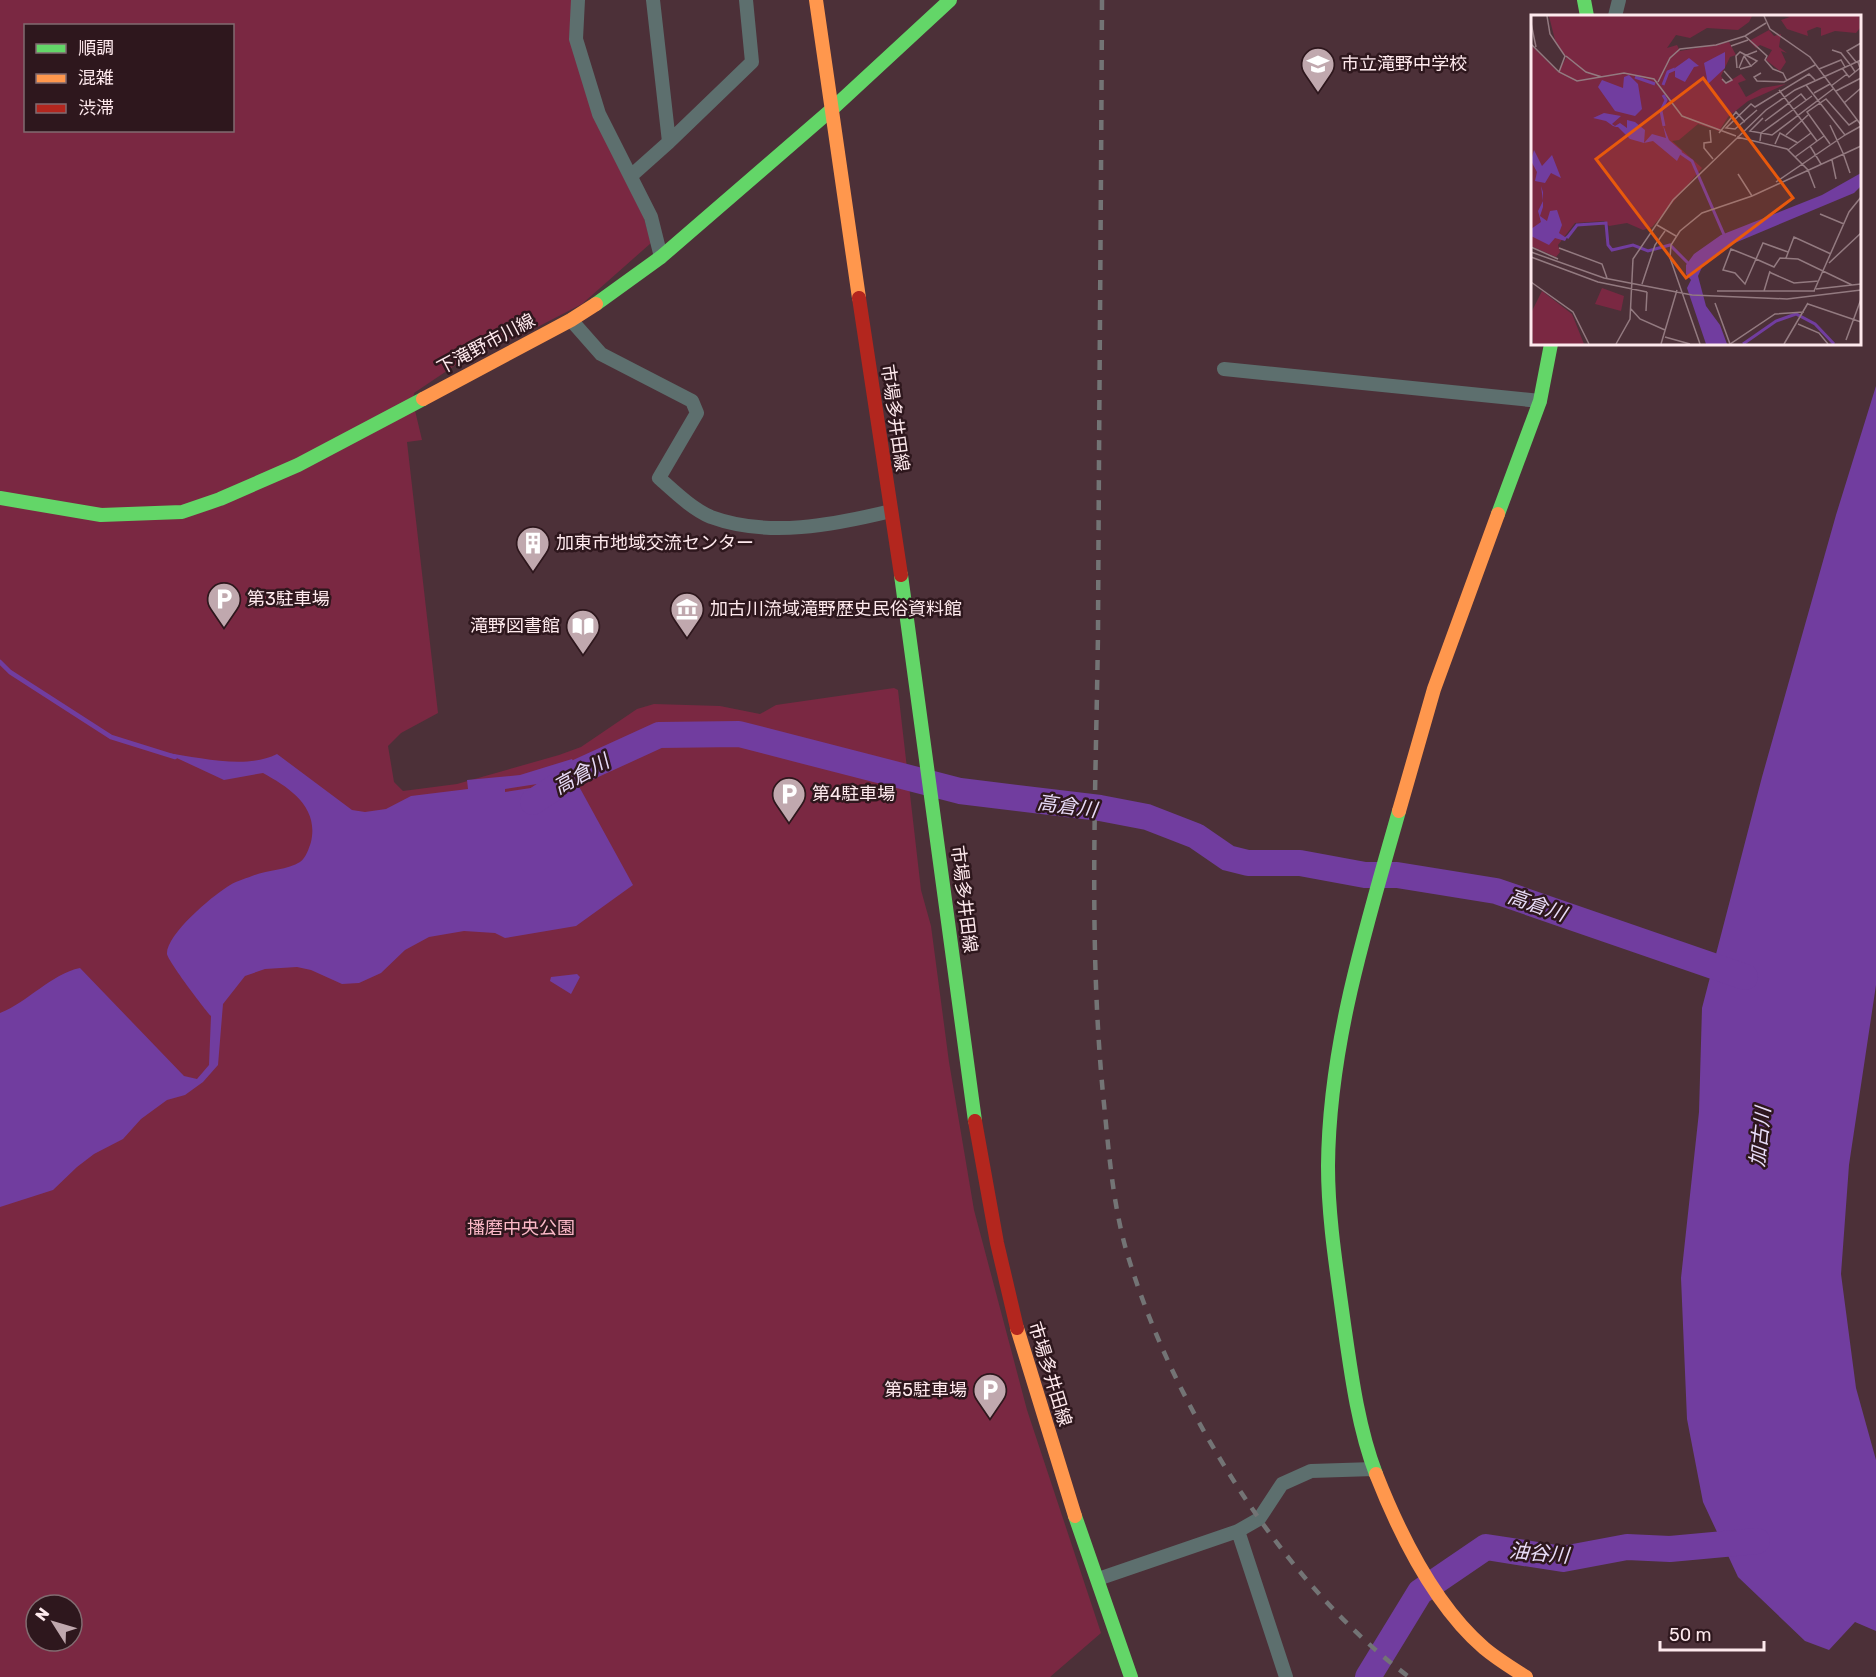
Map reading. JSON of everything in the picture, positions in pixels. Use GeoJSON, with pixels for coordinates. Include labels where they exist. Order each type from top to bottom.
{"type":"FeatureCollection","features":[{"type":"Feature","properties":{"kind":"main road"},"geometry":{"type":"LineString","coordinates":[[816,0],[831,110]]}},
{"type":"Feature","properties":{"kind":"main road","name":"下滝野市川線"},"geometry":{"type":"LineString","coordinates":[[0,498],[101,515],[182,512],[220,499],[298,465],[571,320],[661,257],[831,110],[950,0]]}},
{"type":"Feature","properties":{"kind":"main road"},"geometry":{"type":"LineString","coordinates":[[1584,0],[1587,15]]}},
{"type":"Feature","properties":{"kind":"main road","name":"市場多井田線"},"geometry":{"type":"LineString","coordinates":[[831,110],[930,775],[971,1094],[993,1227],[1016,1323],[1131,1677]]}},
{"type":"Feature","properties":{"kind":"main road"},"geometry":{"type":"LineString","coordinates":[[1526,1677],[1484,1648],[1439,1597],[1397,1528],[1374,1468],[1352,1381],[1336,1267],[1328,1167],[1333,1083],[1341,1028],[1365,930],[1434,689],[1540,401],[1551,345]]}},
{"type":"Feature","properties":{"kind":"street"},"geometry":{"type":"LineString","coordinates":[[578,0],[576,39],[599,114],[632,175],[651,217],[661,257]]}},
{"type":"Feature","properties":{"kind":"street"},"geometry":{"type":"LineString","coordinates":[[652,0],[669,142]]}},
{"type":"Feature","properties":{"kind":"street"},"geometry":{"type":"LineString","coordinates":[[632,175],[752,62],[747,0]]}},
{"type":"Feature","properties":{"kind":"street"},"geometry":{"type":"LineString","coordinates":[[1615,15],[1618,0]]}},
{"type":"Feature","properties":{"kind":"street"},"geometry":{"type":"LineString","coordinates":[[571,320],[601,354],[692,401],[697,413],[659,478],[683,500],[710,516],[754,527],[791,528],[846,522],[891,511]]}},
{"type":"Feature","properties":{"kind":"street"},"geometry":{"type":"LineString","coordinates":[[1224,369],[1540,401]]}},
{"type":"Feature","properties":{"kind":"street"},"geometry":{"type":"LineString","coordinates":[[1098,1579],[1238,1531],[1259,1519],[1282,1484],[1311,1471],[1374,1468]]}},
{"type":"Feature","properties":{"kind":"street"},"geometry":{"type":"LineString","coordinates":[[1238,1531],[1286,1677]]}},
{"type":"Feature","properties":{"kind":"green space","name":"播磨中央公園"},"geometry":{"type":"Polygon","coordinates":[[[0,0],[578,0],[581,57],[632,175],[651,243],[582,304],[522,335],[472,354],[414,393],[413,402],[422,440],[407,442],[438,713],[401,733],[388,746],[394,782],[403,791],[457,784],[559,755],[581,747],[637,709],[654,704],[720,706],[760,714],[776,705],[894,688],[898,690],[921,890],[931,926],[949,1062],[974,1210],[1027,1410],[1101,1633],[1050,1677],[0,1677],[0,0]]]}},
{"type":"Feature","properties":{"kind":"water","name":"加古川"},"geometry":{"type":"Polygon","coordinates":[[[1876,386],[1876,985],[1849,1165],[1841,1274],[1856,1388],[1876,1460],[1876,1631],[1855,1622],[1829,1650],[1805,1641],[1738,1577],[1703,1502],[1687,1419],[1681,1278],[1699,1112],[1702,1008],[1762,777],[1836,515],[1876,386]]]}},
{"type":"Feature","properties":{"kind":"water"},"geometry":{"type":"Polygon","coordinates":[[[166,753],[237,762],[265,759],[277,754],[352,810],[365,812],[386,809],[411,796],[468,789],[467,780],[520,775],[572,759],[581,776],[505,789],[505,792],[576,781],[633,885],[576,926],[505,938],[495,933],[464,931],[429,937],[405,950],[381,973],[359,983],[342,984],[311,970],[297,967],[265,969],[245,976],[223,1004],[218,1065],[203,1082],[185,1095],[167,1100],[141,1119],[123,1139],[94,1154],[53,1190],[0,1207],[0,1013],[59,976],[80,968],[184,1076],[197,1079],[209,1065],[211,1016],[169,958],[167,954],[169,946],[181,927],[220,892],[246,878],[295,865],[304,858],[311,842],[311,819],[300,800],[283,785],[263,773],[224,780],[166,753]]]}},
{"type":"Feature","properties":{"kind":"water"},"geometry":{"type":"Polygon","coordinates":[[[577,974],[580,977],[571,994],[550,981],[551,977],[577,974]]]}},
{"type":"Feature","properties":{"kind":"waterway"},"geometry":{"type":"LineString","coordinates":[[0,662],[10,672],[111,737],[175,757]]}},
{"type":"Feature","properties":{"kind":"waterway","name":"高倉川"},"geometry":{"type":"LineString","coordinates":[[533,802],[578,772],[659,735],[739,734],[960,791],[1100,808],[1147,817],[1196,836],[1228,858],[1248,863],[1300,863],[1365,875],[1397,875],[1496,891],[1745,977]]}},
{"type":"Feature","properties":{"kind":"waterway","name":"油谷川"},"geometry":{"type":"LineString","coordinates":[[1368,1677],[1420,1592],[1486,1547],[1563,1559],[1627,1547],[1670,1549],[1757,1541]]}},
{"type":"Feature","properties":{"kind":"railway"},"geometry":{"type":"LineString","coordinates":[[1102,0],[1095,927],[1099,1045],[1118,1216],[1137,1284],[1160,1344],[1188,1402],[1237,1486],[1274,1539],[1315,1589],[1360,1636],[1409,1677]]}},
{"type":"Feature","properties":{"kind":"traffic: fast"},"geometry":{"type":"LineString","coordinates":[[596,304],[661,257],[831,110],[950,0]]}},
{"type":"Feature","properties":{"kind":"traffic: fast"},"geometry":{"type":"LineString","coordinates":[[1584,0],[1587,15]]}},
{"type":"Feature","properties":{"kind":"traffic: fast"},"geometry":{"type":"LineString","coordinates":[[1498,514],[1540,401],[1551,345]]}},
{"type":"Feature","properties":{"kind":"traffic: fast"},"geometry":{"type":"LineString","coordinates":[[0,498],[101,515],[182,512],[220,499],[298,465],[423,399]]}},
{"type":"Feature","properties":{"kind":"traffic: fast"},"geometry":{"type":"LineString","coordinates":[[901,575],[975,1121]]}},
{"type":"Feature","properties":{"kind":"traffic: fast"},"geometry":{"type":"LineString","coordinates":[[1376,1474],[1360,1419],[1349,1362],[1333,1245],[1328,1166],[1330,1121],[1342,1031],[1362,943],[1399,811]]}},
{"type":"Feature","properties":{"kind":"traffic: fast"},"geometry":{"type":"LineString","coordinates":[[1075,1516],[1131,1677]]}},
{"type":"Feature","properties":{"kind":"traffic: slow"},"geometry":{"type":"LineString","coordinates":[[816,0],[859,298]]}},
{"type":"Feature","properties":{"kind":"traffic: slow"},"geometry":{"type":"LineString","coordinates":[[423,399],[571,320],[596,304]]}},
{"type":"Feature","properties":{"kind":"traffic: slow"},"geometry":{"type":"LineString","coordinates":[[1399,811],[1434,689],[1498,514]]}},
{"type":"Feature","properties":{"kind":"traffic: slow"},"geometry":{"type":"LineString","coordinates":[[1017,1328],[1075,1516]]}},
{"type":"Feature","properties":{"kind":"traffic: slow"},"geometry":{"type":"LineString","coordinates":[[1376,1474],[1396,1521],[1420,1568],[1449,1611],[1484,1648],[1526,1677]]}},
{"type":"Feature","properties":{"kind":"traffic: jam"},"geometry":{"type":"LineString","coordinates":[[859,298],[901,575]]}},
{"type":"Feature","properties":{"kind":"traffic: jam"},"geometry":{"type":"LineString","coordinates":[[975,1121],[997,1243],[1017,1328]]}},
{"type":"Feature","properties":{"kind":"place","name":"市立滝野中学校"},"geometry":{"type":"Point","coordinates":[1318,93]}},
{"type":"Feature","properties":{"kind":"place","name":"加東市地域交流センター"},"geometry":{"type":"Point","coordinates":[533,572]}},
{"type":"Feature","properties":{"kind":"place","name":"第3駐車場"},"geometry":{"type":"Point","coordinates":[224,628]}},
{"type":"Feature","properties":{"kind":"place","name":"加古川流域滝野歴史民俗資料館"},"geometry":{"type":"Point","coordinates":[687,638]}},
{"type":"Feature","properties":{"kind":"place","name":"滝野図書館"},"geometry":{"type":"Point","coordinates":[583,655]}},
{"type":"Feature","properties":{"kind":"place","name":"第4駐車場"},"geometry":{"type":"Point","coordinates":[789,823]}},
{"type":"Feature","properties":{"kind":"place","name":"第5駐車場"},"geometry":{"type":"Point","coordinates":[990,1419]}}]}
